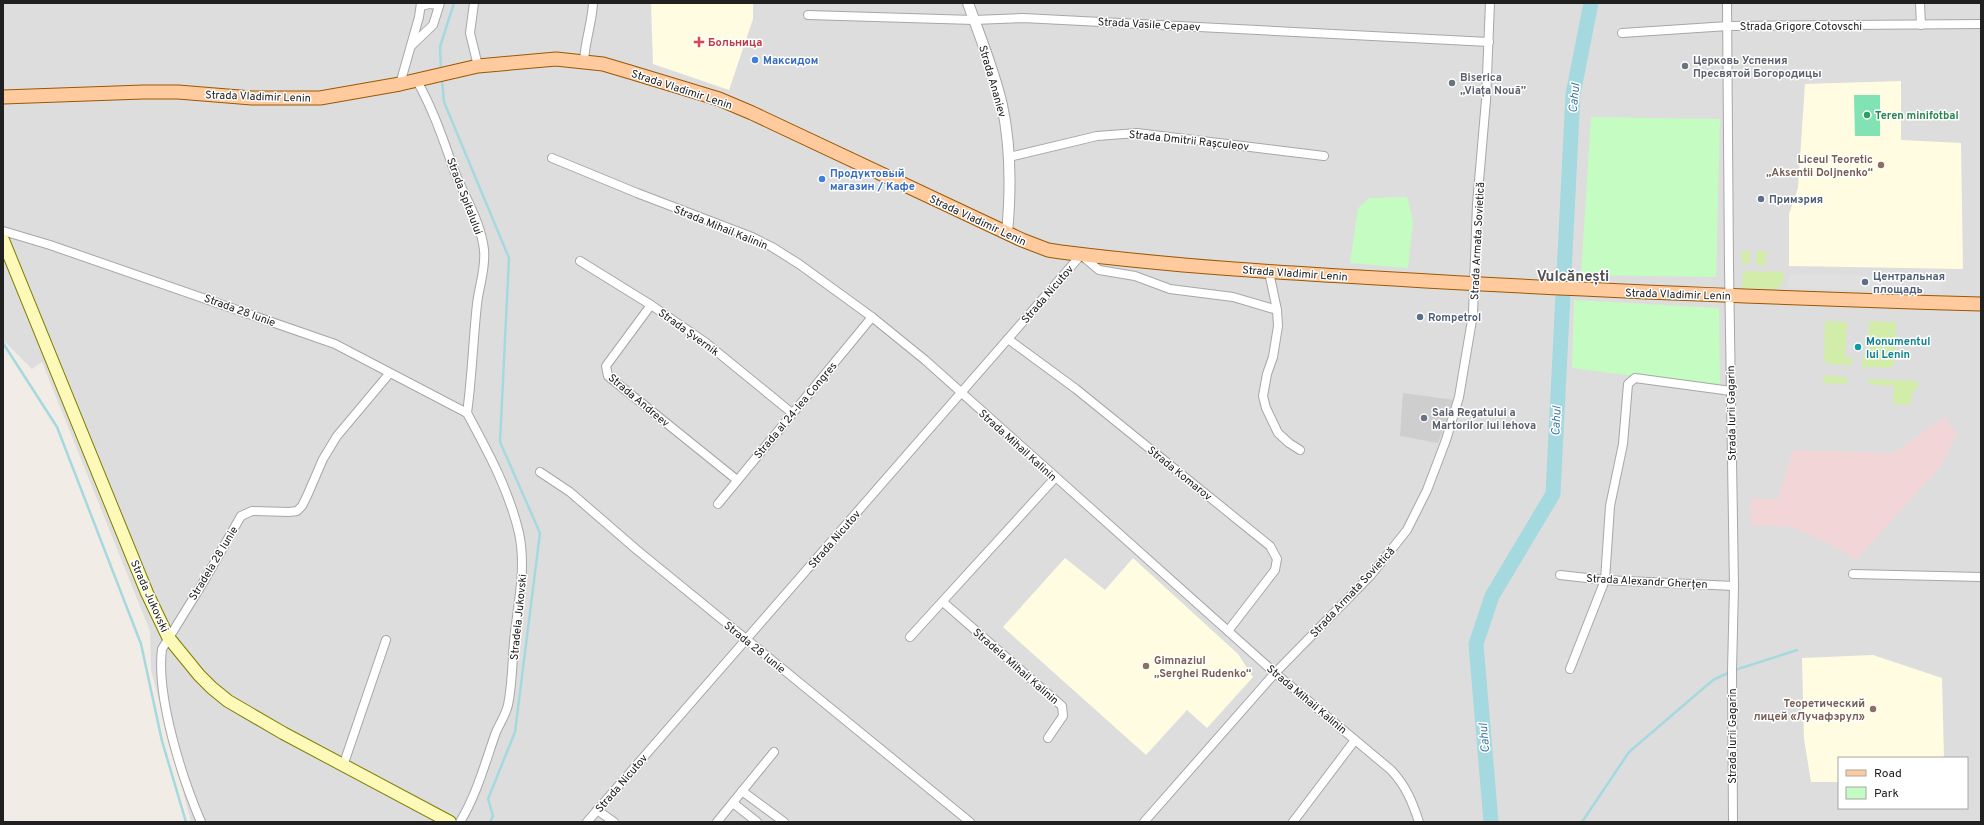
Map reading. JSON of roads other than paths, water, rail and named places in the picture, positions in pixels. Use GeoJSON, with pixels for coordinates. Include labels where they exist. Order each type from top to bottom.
{"type":"FeatureCollection","features":[{"type":"Feature","properties":{"kind":"main road","name":"Strada Vladimir Lenin"},"geometry":{"type":"LineString","coordinates":[[3,97],[150,92],[252,98],[320,98],[400,84],[474,67],[522,61],[556,59],[584,61],[630,72],[719,99],[1048,250],[1149,263],[1269,272],[1534,288],[1981,304]]}},
{"type":"Feature","properties":{"kind":"main road","name":"Strada Jukovski"},"geometry":{"type":"LineString","coordinates":[[3,240],[147,594],[168,637],[199,675],[228,701],[343,766],[450,822]]}},
{"type":"Feature","properties":{"kind":"street"},"geometry":{"type":"LineString","coordinates":[[474,3],[470,33],[474,67]]}},
{"type":"Feature","properties":{"kind":"street"},"geometry":{"type":"LineString","coordinates":[[584,61],[584,51],[592,20],[593,3]]}},
{"type":"Feature","properties":{"kind":"street","name":"Strada Ananiev"},"geometry":{"type":"LineString","coordinates":[[968,3],[996,80],[1002,104],[1009,157],[1009,210],[1007,232]]}},
{"type":"Feature","properties":{"kind":"street","name":"Strada Armata Sovietică"},"geometry":{"type":"LineString","coordinates":[[1144,822],[1275,673],[1371,575],[1397,544],[1415,516],[1441,453],[1460,397],[1473,314],[1477,204],[1486,100],[1490,3]]}},
{"type":"Feature","properties":{"kind":"street","name":"Strada Iurii Gagarin"},"geometry":{"type":"LineString","coordinates":[[1727,3],[1729,296],[1734,586],[1732,671],[1733,822]]}},
{"type":"Feature","properties":{"kind":"street"},"geometry":{"type":"LineString","coordinates":[[1920,3],[1921,25]]}},
{"type":"Feature","properties":{"kind":"street"},"geometry":{"type":"LineString","coordinates":[[400,84],[421,5],[440,4],[433,25],[411,46]]}},
{"type":"Feature","properties":{"kind":"street","name":"Strada Vasile Cepaev"},"geometry":{"type":"LineString","coordinates":[[808,15],[974,20],[1031,19],[1489,42]]}},
{"type":"Feature","properties":{"kind":"street","name":"Strada Grigore Cotovschi"},"geometry":{"type":"LineString","coordinates":[[1622,33],[1728,26],[1981,24]]}},
{"type":"Feature","properties":{"kind":"street","name":"Strada Spitalului"},"geometry":{"type":"LineString","coordinates":[[419,80],[441,131],[454,171],[477,224],[484,250],[484,267],[478,298],[472,381],[467,413]]}},
{"type":"Feature","properties":{"kind":"street","name":"Strada Dmitrii Rașculeov"},"geometry":{"type":"LineString","coordinates":[[1009,157],[1097,136],[1137,132],[1324,156]]}},
{"type":"Feature","properties":{"kind":"street","name":"Strada Mihail Kalinin"},"geometry":{"type":"LineString","coordinates":[[552,158],[759,241],[799,264],[872,317],[961,394],[1275,673],[1381,761],[1403,782],[1419,822]]}},
{"type":"Feature","properties":{"kind":"street","name":"Strada 28 Iunie"},"geometry":{"type":"LineString","coordinates":[[3,231],[57,247],[335,344],[389,374],[467,413]]}},
{"type":"Feature","properties":{"kind":"street"},"geometry":{"type":"LineString","coordinates":[[1081,255],[1099,270],[1135,276],[1170,289],[1233,297],[1277,310]]}},
{"type":"Feature","properties":{"kind":"street","name":"Strada Nicutov"},"geometry":{"type":"LineString","coordinates":[[587,822],[1081,255]]}},
{"type":"Feature","properties":{"kind":"street","name":"Strada Șvernik"},"geometry":{"type":"LineString","coordinates":[[580,261],[651,305],[705,342],[792,413]]}},
{"type":"Feature","properties":{"kind":"street"},"geometry":{"type":"LineString","coordinates":[[1269,272],[1277,310],[1276,341],[1263,396],[1266,408],[1278,433],[1300,450]]}},
{"type":"Feature","properties":{"kind":"street","name":"Strada Andreev"},"geometry":{"type":"LineString","coordinates":[[651,305],[606,366],[608,376],[737,480]]}},
{"type":"Feature","properties":{"kind":"street","name":"Strada al 24-lea Congres"},"geometry":{"type":"LineString","coordinates":[[718,504],[872,317]]}},
{"type":"Feature","properties":{"kind":"street","name":"Strada Komarov"},"geometry":{"type":"LineString","coordinates":[[1008,339],[1076,389],[1270,546],[1277,559],[1275,570],[1228,631]]}},
{"type":"Feature","properties":{"kind":"street","name":"Stradela 28 Iunie"},"geometry":{"type":"LineString","coordinates":[[201,822],[192,800],[179,759],[162,688],[160,662],[162,649],[168,637],[204,581],[241,516],[252,511],[297,511],[305,501],[323,459],[337,436],[389,374]]}},
{"type":"Feature","properties":{"kind":"street"},"geometry":{"type":"LineString","coordinates":[[1570,669],[1605,580],[1610,506],[1623,444],[1628,384],[1635,378],[1731,391]]}},
{"type":"Feature","properties":{"kind":"street","name":"Stradela Jukovski"},"geometry":{"type":"LineString","coordinates":[[460,822],[470,804],[508,707],[511,686],[513,645],[523,568],[519,533],[508,495],[489,454],[467,413]]}},
{"type":"Feature","properties":{"kind":"street","name":"Strada 28 Iunie"},"geometry":{"type":"LineString","coordinates":[[540,472],[580,501],[637,550],[970,822]]}},
{"type":"Feature","properties":{"kind":"street"},"geometry":{"type":"LineString","coordinates":[[910,637],[1055,478]]}},
{"type":"Feature","properties":{"kind":"street"},"geometry":{"type":"LineString","coordinates":[[1853,574],[1981,577]]}},
{"type":"Feature","properties":{"kind":"street","name":"Strada Alexandr Gherțen"},"geometry":{"type":"LineString","coordinates":[[1560,575],[1605,580],[1734,586]]}},
{"type":"Feature","properties":{"kind":"street","name":"Stradela Mihail Kalinin"},"geometry":{"type":"LineString","coordinates":[[943,602],[1062,706],[1063,716],[1048,738]]}},
{"type":"Feature","properties":{"kind":"street"},"geometry":{"type":"LineString","coordinates":[[343,766],[386,640]]}},
{"type":"Feature","properties":{"kind":"street"},"geometry":{"type":"LineString","coordinates":[[1293,822],[1355,740]]}},
{"type":"Feature","properties":{"kind":"street"},"geometry":{"type":"LineString","coordinates":[[717,822],[774,752]]}},
{"type":"Feature","properties":{"kind":"street"},"geometry":{"type":"LineString","coordinates":[[742,791],[784,822]]}},
{"type":"Feature","properties":{"kind":"street"},"geometry":{"type":"LineString","coordinates":[[733,803],[757,822]]}},
{"type":"Feature","properties":{"kind":"street"},"geometry":{"type":"LineString","coordinates":[[597,810],[614,822]]}},
{"type":"Feature","properties":{"kind":"waterway"},"geometry":{"type":"LineString","coordinates":[[441,70],[440,47],[454,3]]}},
{"type":"Feature","properties":{"kind":"waterway","name":"Cahul"},"geometry":{"type":"LineString","coordinates":[[1491,822],[1476,644],[1492,596],[1553,494],[1573,94],[1591,3]]}},
{"type":"Feature","properties":{"kind":"waterway"},"geometry":{"type":"LineString","coordinates":[[442,79],[444,102],[509,258],[500,442],[540,533],[515,732],[488,799],[493,816],[490,822]]}},
{"type":"Feature","properties":{"kind":"waterway"},"geometry":{"type":"LineString","coordinates":[[3,343],[57,427],[141,644],[162,741],[186,822]]}},
{"type":"Feature","properties":{"kind":"waterway"},"geometry":{"type":"LineString","coordinates":[[1735,670],[1797,650]]}},
{"type":"Feature","properties":{"kind":"waterway"},"geometry":{"type":"LineString","coordinates":[[1582,822],[1629,752],[1713,680],[1730,672]]}},
{"type":"Feature","properties":{"kind":"place","name":"Больница"},"geometry":{"type":"Point","coordinates":[699,42]}},
{"type":"Feature","properties":{"kind":"place","name":"Максидом"},"geometry":{"type":"Point","coordinates":[755,60]}},
{"type":"Feature","properties":{"kind":"place","name":"Церковь Успения Пресвятой Богородицы"},"geometry":{"type":"Point","coordinates":[1685,66]}},
{"type":"Feature","properties":{"kind":"place","name":"Biserica „Viața Nouă”"},"geometry":{"type":"Point","coordinates":[1452,83]}},
{"type":"Feature","properties":{"kind":"place","name":"Teren minifotbal"},"geometry":{"type":"Point","coordinates":[1867,115]}},
{"type":"Feature","properties":{"kind":"place","name":"Liceul Teoretic „Aksentii Doljnenko“"},"geometry":{"type":"Point","coordinates":[1881,165]}},
{"type":"Feature","properties":{"kind":"place","name":"Продуктовый магазин / Кафе"},"geometry":{"type":"Point","coordinates":[822,179]}},
{"type":"Feature","properties":{"kind":"place","name":"Примэрия"},"geometry":{"type":"Point","coordinates":[1761,199]}},
{"type":"Feature","properties":{"kind":"place","name":"Центральная площадь"},"geometry":{"type":"Point","coordinates":[1865,282]}},
{"type":"Feature","properties":{"kind":"place","name":"Rompetrol"},"geometry":{"type":"Point","coordinates":[1420,317]}},
{"type":"Feature","properties":{"kind":"place","name":"Monumentul lui Lenin"},"geometry":{"type":"Point","coordinates":[1858,347]}},
{"type":"Feature","properties":{"kind":"place","name":"Sala Regatului a Martorilor lui Iehova"},"geometry":{"type":"Point","coordinates":[1424,418]}},
{"type":"Feature","properties":{"kind":"place","name":"Gimnaziul „Serghei Rudenko“"},"geometry":{"type":"Point","coordinates":[1146,666]}},
{"type":"Feature","properties":{"kind":"place","name":"Теоретический лицей «Лучафэрул»"},"geometry":{"type":"Point","coordinates":[1873,709]}},
{"type":"Feature","properties":{"kind":"district","name":"Vulcănești"},"geometry":{"type":"Point","coordinates":[1573,276]}}]}
